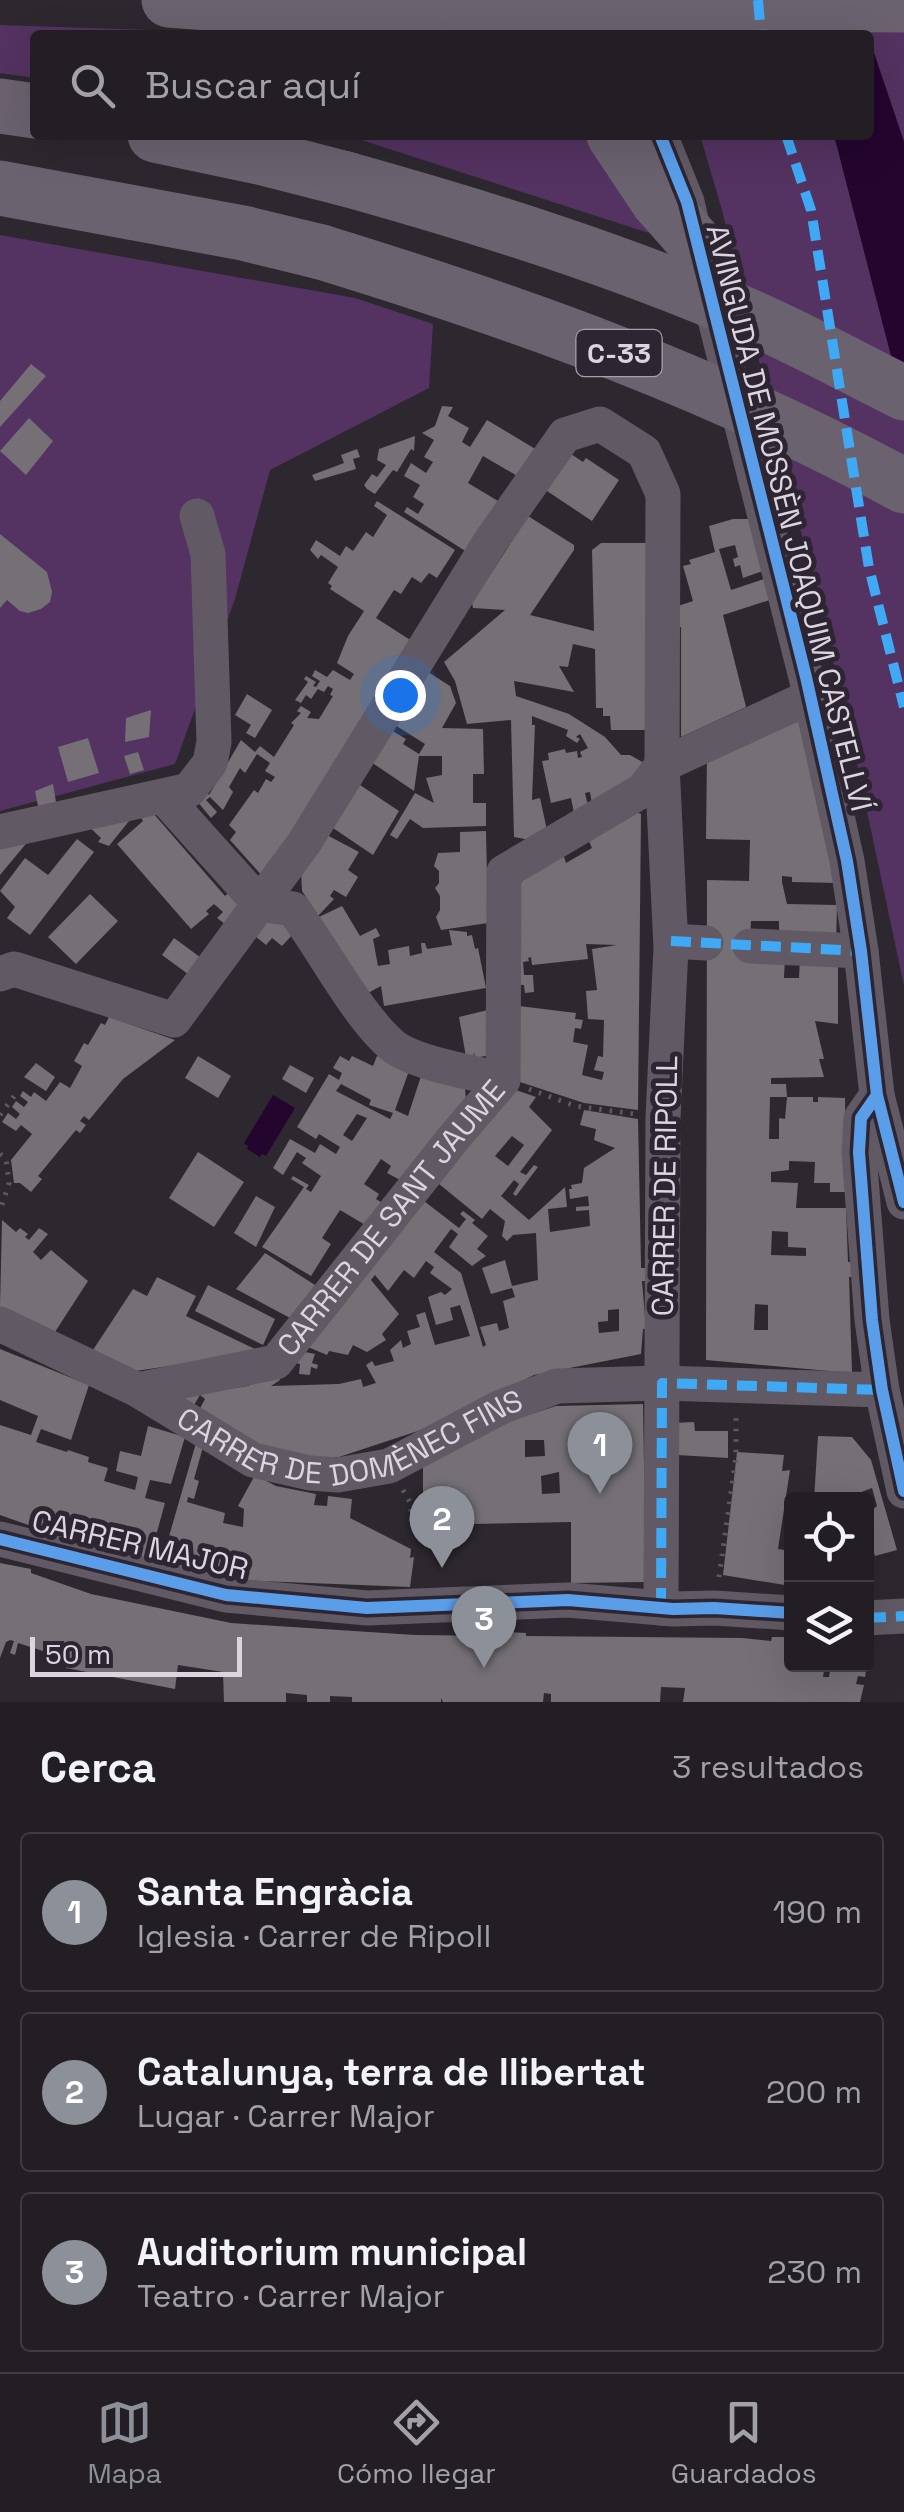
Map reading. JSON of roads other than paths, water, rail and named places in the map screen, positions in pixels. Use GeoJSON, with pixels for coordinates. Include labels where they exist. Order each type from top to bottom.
{"type":"FeatureCollection","features":[{"type":"Feature","properties":{"kind":"highway"},"geometry":{"type":"LineString","coordinates":[[169,0],[506,26],[517,30]]}},
{"type":"Feature","properties":{"kind":"highway"},"geometry":{"type":"LineString","coordinates":[[334,0],[904,4]]}},
{"type":"Feature","properties":{"kind":"highway"},"geometry":{"type":"LineString","coordinates":[[0,106],[30,110]]}},
{"type":"Feature","properties":{"kind":"highway"},"geometry":{"type":"LineString","coordinates":[[179,140],[264,158],[478,216],[606,260],[748,316],[904,393]]}},
{"type":"Feature","properties":{"kind":"highway"},"geometry":{"type":"LineString","coordinates":[[617,140],[658,201],[696,244]]}},
{"type":"Feature","properties":{"kind":"highway","name":"C-33"},"geometry":{"type":"LineString","coordinates":[[0,188],[243,233],[454,292],[709,389],[904,486]]}},
{"type":"Feature","properties":{"kind":"street"},"geometry":{"type":"LineString","coordinates":[[610,0],[615,30]]}},
{"type":"Feature","properties":{"kind":"street","name":"AVINGUDA DE MOSSÈN JOAQUIM CASTELLVÍ"},"geometry":{"type":"LineString","coordinates":[[662,140],[688,202],[810,697],[847,862],[877,1095],[904,1202]]}},
{"type":"Feature","properties":{"kind":"street","name":"CARRER DE RIPOLL"},"geometry":{"type":"LineString","coordinates":[[260,904],[304,843],[490,542],[565,436],[600,424],[644,452],[663,494],[662,765],[671,941],[664,1118],[660,1608]]}},
{"type":"Feature","properties":{"kind":"street"},"geometry":{"type":"LineString","coordinates":[[0,832],[189,790],[210,763],[214,742],[208,554],[196,516]]}},
{"type":"Feature","properties":{"kind":"street"},"geometry":{"type":"LineString","coordinates":[[662,765],[810,697]]}},
{"type":"Feature","properties":{"kind":"street","name":"CARRER DE SANT JAUME"},"geometry":{"type":"LineString","coordinates":[[138,1390],[276,1362],[503,1080],[504,872],[643,790],[662,765]]}},
{"type":"Feature","properties":{"kind":"street"},"geometry":{"type":"LineString","coordinates":[[164,797],[260,904],[293,909],[357,1003],[394,1048],[436,1064],[503,1080]]}},
{"type":"Feature","properties":{"kind":"street"},"geometry":{"type":"LineString","coordinates":[[0,974],[14,968],[174,1020],[260,904]]}},
{"type":"Feature","properties":{"kind":"street"},"geometry":{"type":"LineString","coordinates":[[671,941],[706,943]]}},
{"type":"Feature","properties":{"kind":"street"},"geometry":{"type":"LineString","coordinates":[[750,946],[861,951]]}},
{"type":"Feature","properties":{"kind":"street"},"geometry":{"type":"LineString","coordinates":[[877,1095],[861,1118],[859,1152],[872,1320],[904,1492]]}},
{"type":"Feature","properties":{"kind":"street","name":"CARRER DE DOMÈNEC FINS"},"geometry":{"type":"LineString","coordinates":[[0,1324],[138,1390],[253,1460],[310,1474],[338,1475],[390,1466],[501,1407],[557,1386],[662,1383],[882,1390]]}},
{"type":"Feature","properties":{"kind":"street","name":"CARRER MAJOR"},"geometry":{"type":"LineString","coordinates":[[0,1538],[226,1595],[367,1608],[568,1600],[784,1612]]}},
{"type":"Feature","properties":{"kind":"street"},"geometry":{"type":"LineString","coordinates":[[874,1618],[904,1616]]}},
{"type":"Feature","properties":{"kind":"place","name":"Santa Engràcia"},"geometry":{"type":"Point","coordinates":[600,1494]}},
{"type":"Feature","properties":{"kind":"place","name":"Catalunya, terra de llibertat"},"geometry":{"type":"Point","coordinates":[442,1568]}},
{"type":"Feature","properties":{"kind":"place","name":"Auditorium municipal"},"geometry":{"type":"Point","coordinates":[484,1668]}}]}
